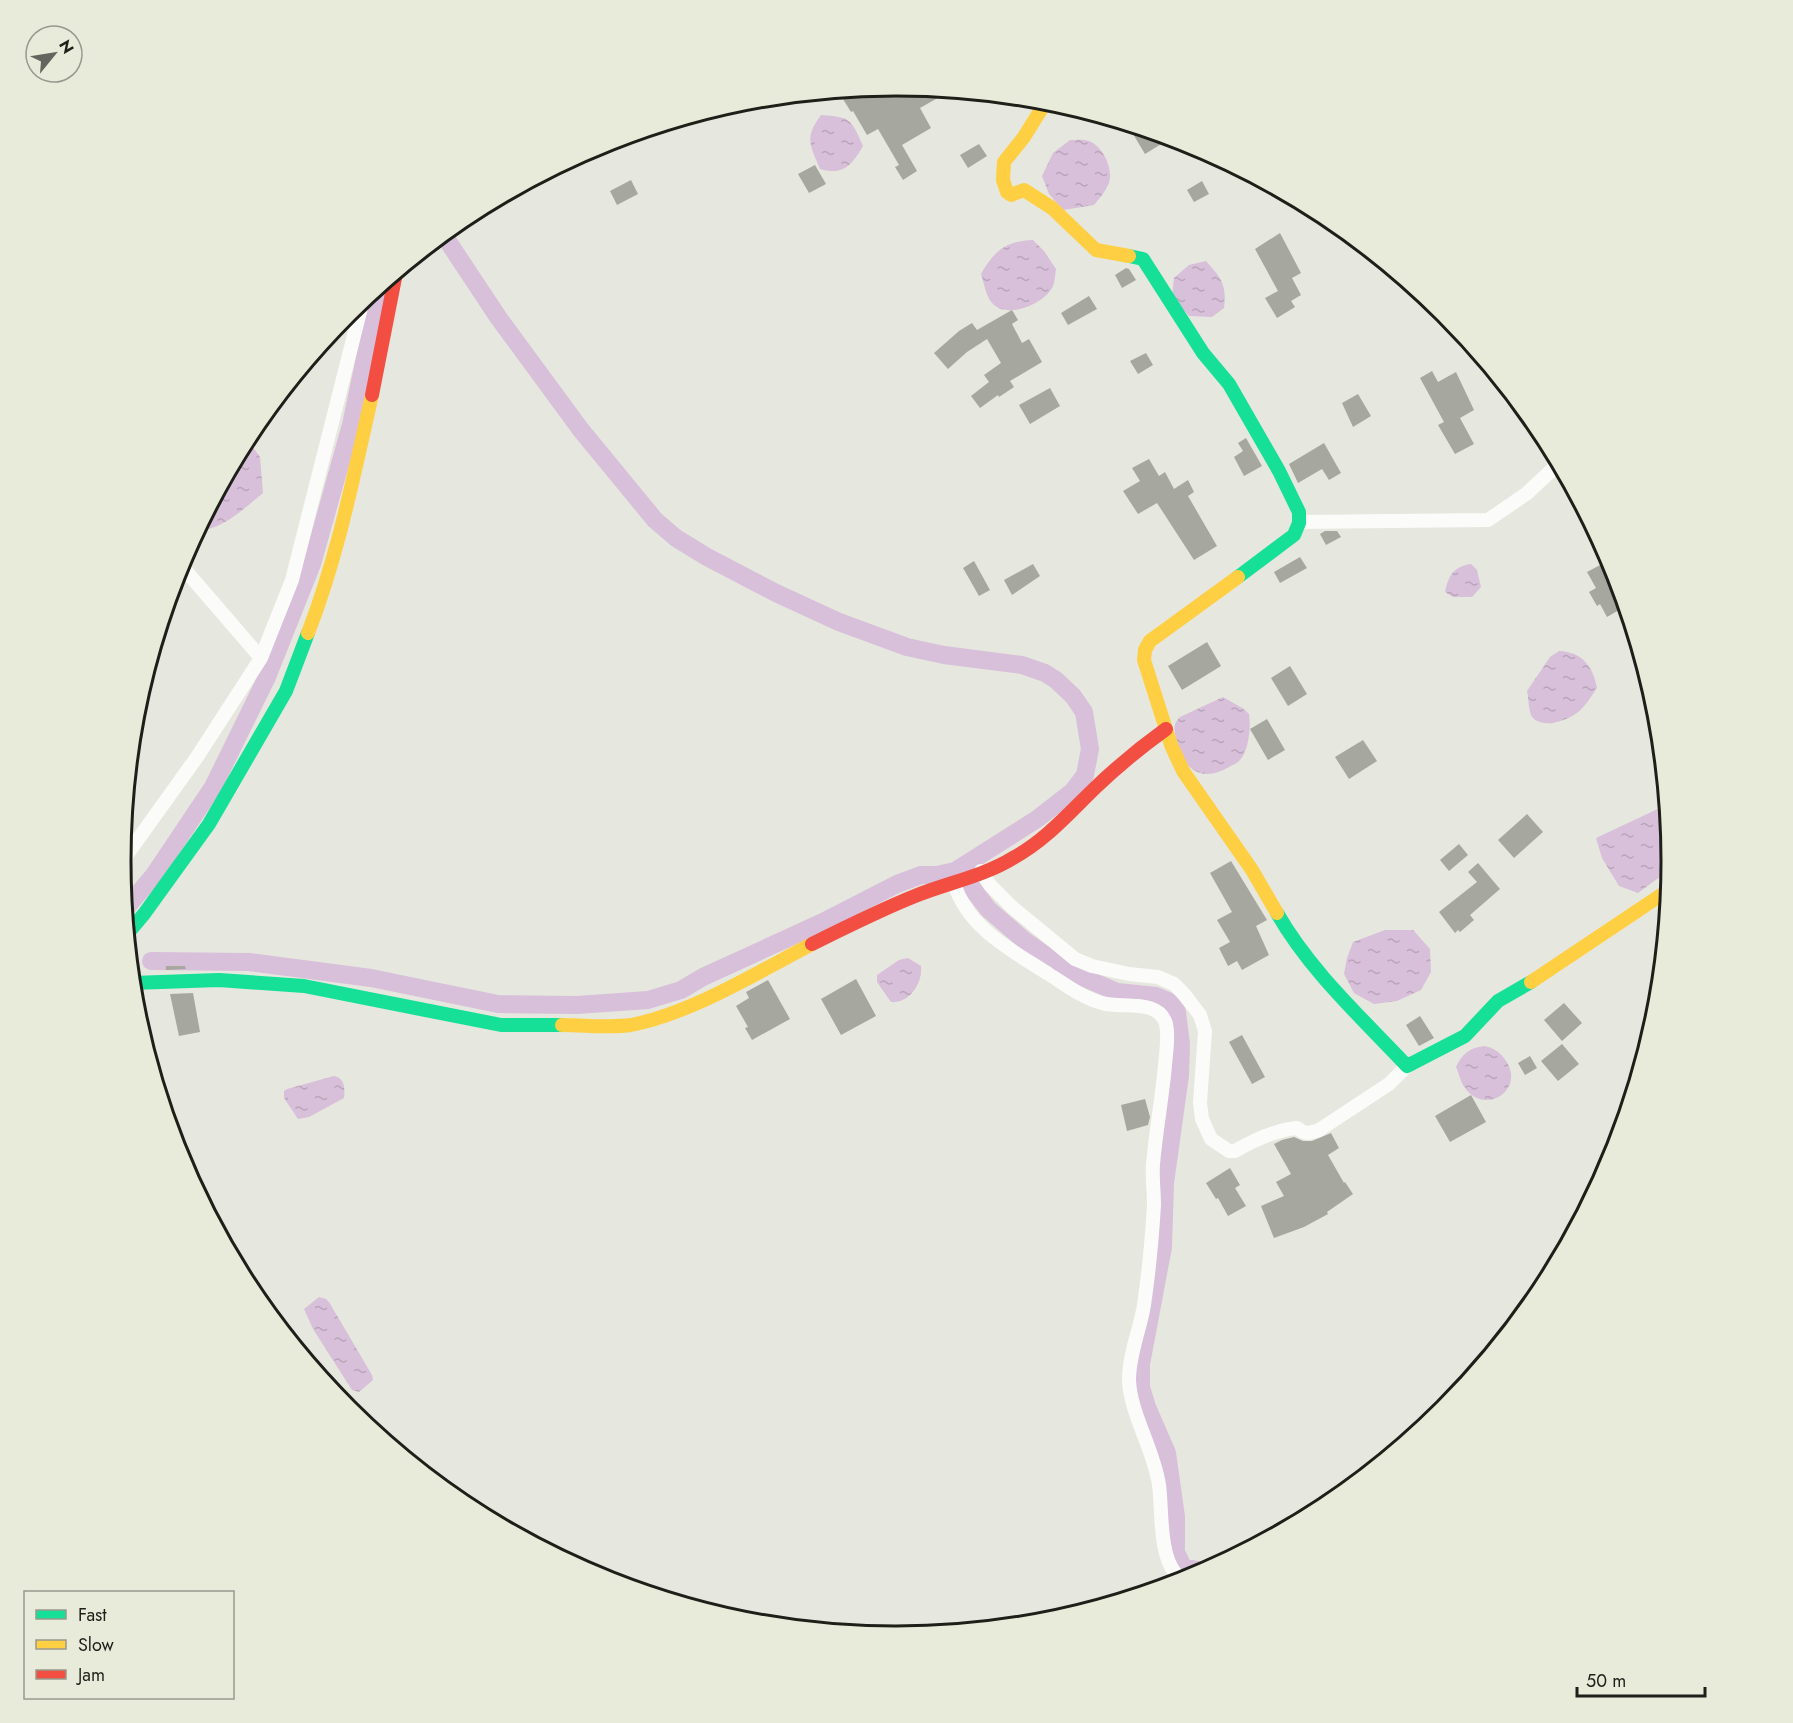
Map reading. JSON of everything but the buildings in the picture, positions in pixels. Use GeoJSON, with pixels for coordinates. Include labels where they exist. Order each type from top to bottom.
{"type":"FeatureCollection","features":[{"type":"Feature","properties":{"kind":"street"},"geometry":{"type":"LineString","coordinates":[[1041,110],[1029,130],[1004,162],[1003,180],[1007,192],[1011,195],[1023,190],[1035,195],[1096,250],[1143,259],[1203,353],[1229,384],[1299,512],[1299,522],[1294,536],[1150,641],[1145,650],[1144,660],[1166,729],[1183,771],[1252,870],[1288,932],[1330,983],[1407,1066]]}},
{"type":"Feature","properties":{"kind":"street"},"geometry":{"type":"LineString","coordinates":[[134,925],[209,824],[286,691],[319,605],[345,512],[381,356],[394,284]]}},
{"type":"Feature","properties":{"kind":"street"},"geometry":{"type":"LineString","coordinates":[[132,848],[197,757],[261,658],[292,580],[359,316]]}},
{"type":"Feature","properties":{"kind":"street"},"geometry":{"type":"LineString","coordinates":[[1299,522],[1488,520],[1527,494],[1553,469]]}},
{"type":"Feature","properties":{"kind":"street"},"geometry":{"type":"LineString","coordinates":[[188,573],[261,658]]}},
{"type":"Feature","properties":{"kind":"street"},"geometry":{"type":"LineString","coordinates":[[141,983],[219,980],[304,986],[501,1024],[630,1025],[674,1012],[723,990],[849,925],[917,895],[1011,860],[1033,846],[1065,819],[1139,748],[1166,729]]}},
{"type":"Feature","properties":{"kind":"street"},"geometry":{"type":"LineString","coordinates":[[981,871],[990,885],[1013,908],[1075,959],[1092,966],[1129,974],[1158,977],[1174,984],[1184,994],[1200,1016],[1204,1032],[1200,1103],[1202,1119],[1211,1139],[1229,1151],[1284,1130],[1297,1128],[1303,1133],[1319,1130],[1389,1084],[1407,1066],[1465,1036],[1498,1001],[1515,993],[1661,895]]}},
{"type":"Feature","properties":{"kind":"street"},"geometry":{"type":"LineString","coordinates":[[954,883],[961,899],[976,920],[1006,948],[1083,996],[1102,1004],[1153,1008],[1161,1014],[1166,1023],[1167,1045],[1153,1166],[1154,1204],[1149,1276],[1142,1319],[1132,1353],[1129,1381],[1133,1404],[1159,1483],[1162,1531],[1168,1562],[1175,1574]]}},
{"type":"Feature","properties":{"kind":"water"},"geometry":{"type":"Polygon","coordinates":[[[821,115],[839,117],[849,121],[863,146],[855,159],[841,170],[820,169],[814,154],[810,142],[812,130],[821,115]]]}},
{"type":"Feature","properties":{"kind":"water"},"geometry":{"type":"Polygon","coordinates":[[[1070,140],[1089,141],[1099,148],[1109,166],[1110,179],[1094,205],[1063,210],[1049,194],[1042,176],[1053,153],[1070,140]]]}},
{"type":"Feature","properties":{"kind":"water"},"geometry":{"type":"Polygon","coordinates":[[[1033,240],[1056,269],[1053,286],[1041,299],[1025,308],[1007,310],[999,308],[989,298],[981,274],[996,253],[1008,245],[1033,240]]]}},
{"type":"Feature","properties":{"kind":"water"},"geometry":{"type":"Polygon","coordinates":[[[1206,261],[1216,272],[1224,287],[1224,308],[1212,317],[1189,316],[1172,297],[1174,278],[1189,265],[1206,261]]]}},
{"type":"Feature","properties":{"kind":"water"},"geometry":{"type":"Polygon","coordinates":[[[253,447],[260,457],[263,493],[240,512],[207,529],[253,447]]]}},
{"type":"Feature","properties":{"kind":"water"},"geometry":{"type":"Polygon","coordinates":[[[1471,564],[1477,570],[1481,587],[1472,597],[1453,597],[1445,592],[1453,573],[1460,567],[1471,564]]]}},
{"type":"Feature","properties":{"kind":"water"},"geometry":{"type":"Polygon","coordinates":[[[1559,651],[1580,657],[1593,673],[1597,688],[1584,707],[1574,715],[1553,723],[1541,722],[1534,719],[1531,714],[1527,691],[1550,657],[1559,651]]]}},
{"type":"Feature","properties":{"kind":"water"},"geometry":{"type":"Polygon","coordinates":[[[1223,697],[1249,714],[1247,744],[1243,756],[1236,763],[1222,771],[1202,774],[1191,768],[1181,756],[1175,735],[1175,724],[1180,717],[1223,697]]]}},
{"type":"Feature","properties":{"kind":"water"},"geometry":{"type":"Polygon","coordinates":[[[1660,808],[1661,876],[1638,893],[1619,886],[1602,858],[1596,838],[1660,808]]]}},
{"type":"Feature","properties":{"kind":"water"},"geometry":{"type":"Polygon","coordinates":[[[1385,930],[1413,930],[1430,949],[1431,972],[1421,990],[1397,1001],[1374,1004],[1354,993],[1344,974],[1353,942],[1385,930]]]}},
{"type":"Feature","properties":{"kind":"water"},"geometry":{"type":"Polygon","coordinates":[[[908,958],[921,966],[920,979],[909,996],[898,1002],[891,1002],[877,982],[877,975],[899,960],[908,958]]]}},
{"type":"Feature","properties":{"kind":"water"},"geometry":{"type":"Polygon","coordinates":[[[1484,1046],[1499,1053],[1510,1069],[1511,1080],[1507,1089],[1501,1096],[1492,1100],[1472,1095],[1463,1085],[1456,1067],[1467,1052],[1484,1046]]]}},
{"type":"Feature","properties":{"kind":"water"},"geometry":{"type":"Polygon","coordinates":[[[334,1076],[342,1081],[344,1098],[309,1117],[298,1119],[284,1098],[284,1091],[334,1076]]]}},
{"type":"Feature","properties":{"kind":"water"},"geometry":{"type":"Polygon","coordinates":[[[319,1297],[329,1302],[372,1375],[373,1380],[359,1392],[352,1390],[313,1329],[304,1309],[319,1297]]]}},
{"type":"Feature","properties":{"kind":"waterway"},"geometry":{"type":"LineString","coordinates":[[151,961],[249,962],[371,978],[498,1004],[577,1005],[648,1000],[681,990],[703,977],[823,922],[897,884],[921,875],[937,875],[955,871],[1037,819],[1073,791],[1085,775],[1090,749],[1084,712],[1073,696],[1045,673],[1022,665],[944,655],[907,647],[839,622],[776,593],[676,538],[655,520],[581,430],[498,317],[448,241]]}},
{"type":"Feature","properties":{"kind":"waterway"},"geometry":{"type":"LineString","coordinates":[[133,900],[154,875],[213,787],[267,677],[312,564],[351,425],[377,300]]}},
{"type":"Feature","properties":{"kind":"waterway"},"geometry":{"type":"LineString","coordinates":[[972,888],[988,909],[1025,941],[1068,971],[1117,992],[1156,996],[1168,1001],[1177,1012],[1181,1044],[1180,1075],[1165,1183],[1163,1247],[1141,1364],[1141,1387],[1167,1453],[1176,1517],[1176,1552],[1183,1567],[1190,1569]]}},
{"type":"Feature","properties":{"kind":"traffic: fast"},"geometry":{"type":"LineString","coordinates":[[1129,256],[1143,259],[1203,353],[1229,384],[1279,471],[1299,512],[1299,523],[1294,535],[1238,577]]}},
{"type":"Feature","properties":{"kind":"traffic: fast"},"geometry":{"type":"LineString","coordinates":[[134,925],[209,824],[286,691],[308,633]]}},
{"type":"Feature","properties":{"kind":"traffic: fast"},"geometry":{"type":"LineString","coordinates":[[1277,913],[1305,955],[1321,974],[1407,1066],[1465,1036],[1498,1001],[1531,982]]}},
{"type":"Feature","properties":{"kind":"traffic: fast"},"geometry":{"type":"LineString","coordinates":[[141,983],[219,980],[304,986],[501,1025],[562,1025]]}},
{"type":"Feature","properties":{"kind":"traffic: slow"},"geometry":{"type":"LineString","coordinates":[[1041,110],[1024,137],[1004,162],[1003,180],[1007,192],[1011,195],[1024,190],[1052,208],[1096,250],[1129,256]]}},
{"type":"Feature","properties":{"kind":"traffic: slow"},"geometry":{"type":"LineString","coordinates":[[308,633],[337,545],[372,395]]}},
{"type":"Feature","properties":{"kind":"traffic: slow"},"geometry":{"type":"LineString","coordinates":[[1238,577],[1150,641],[1145,650],[1144,660],[1171,745],[1183,771],[1252,870],[1277,913]]}},
{"type":"Feature","properties":{"kind":"traffic: slow"},"geometry":{"type":"LineString","coordinates":[[1531,982],[1661,895]]}},
{"type":"Feature","properties":{"kind":"traffic: slow"},"geometry":{"type":"LineString","coordinates":[[562,1025],[623,1026],[654,1019],[701,1001],[812,944]]}},
{"type":"Feature","properties":{"kind":"traffic: jam"},"geometry":{"type":"LineString","coordinates":[[372,395],[394,285]]}},
{"type":"Feature","properties":{"kind":"traffic: jam"},"geometry":{"type":"LineString","coordinates":[[812,944],[902,901],[990,870],[1025,851],[1057,826],[1121,764],[1166,729]]}}]}
